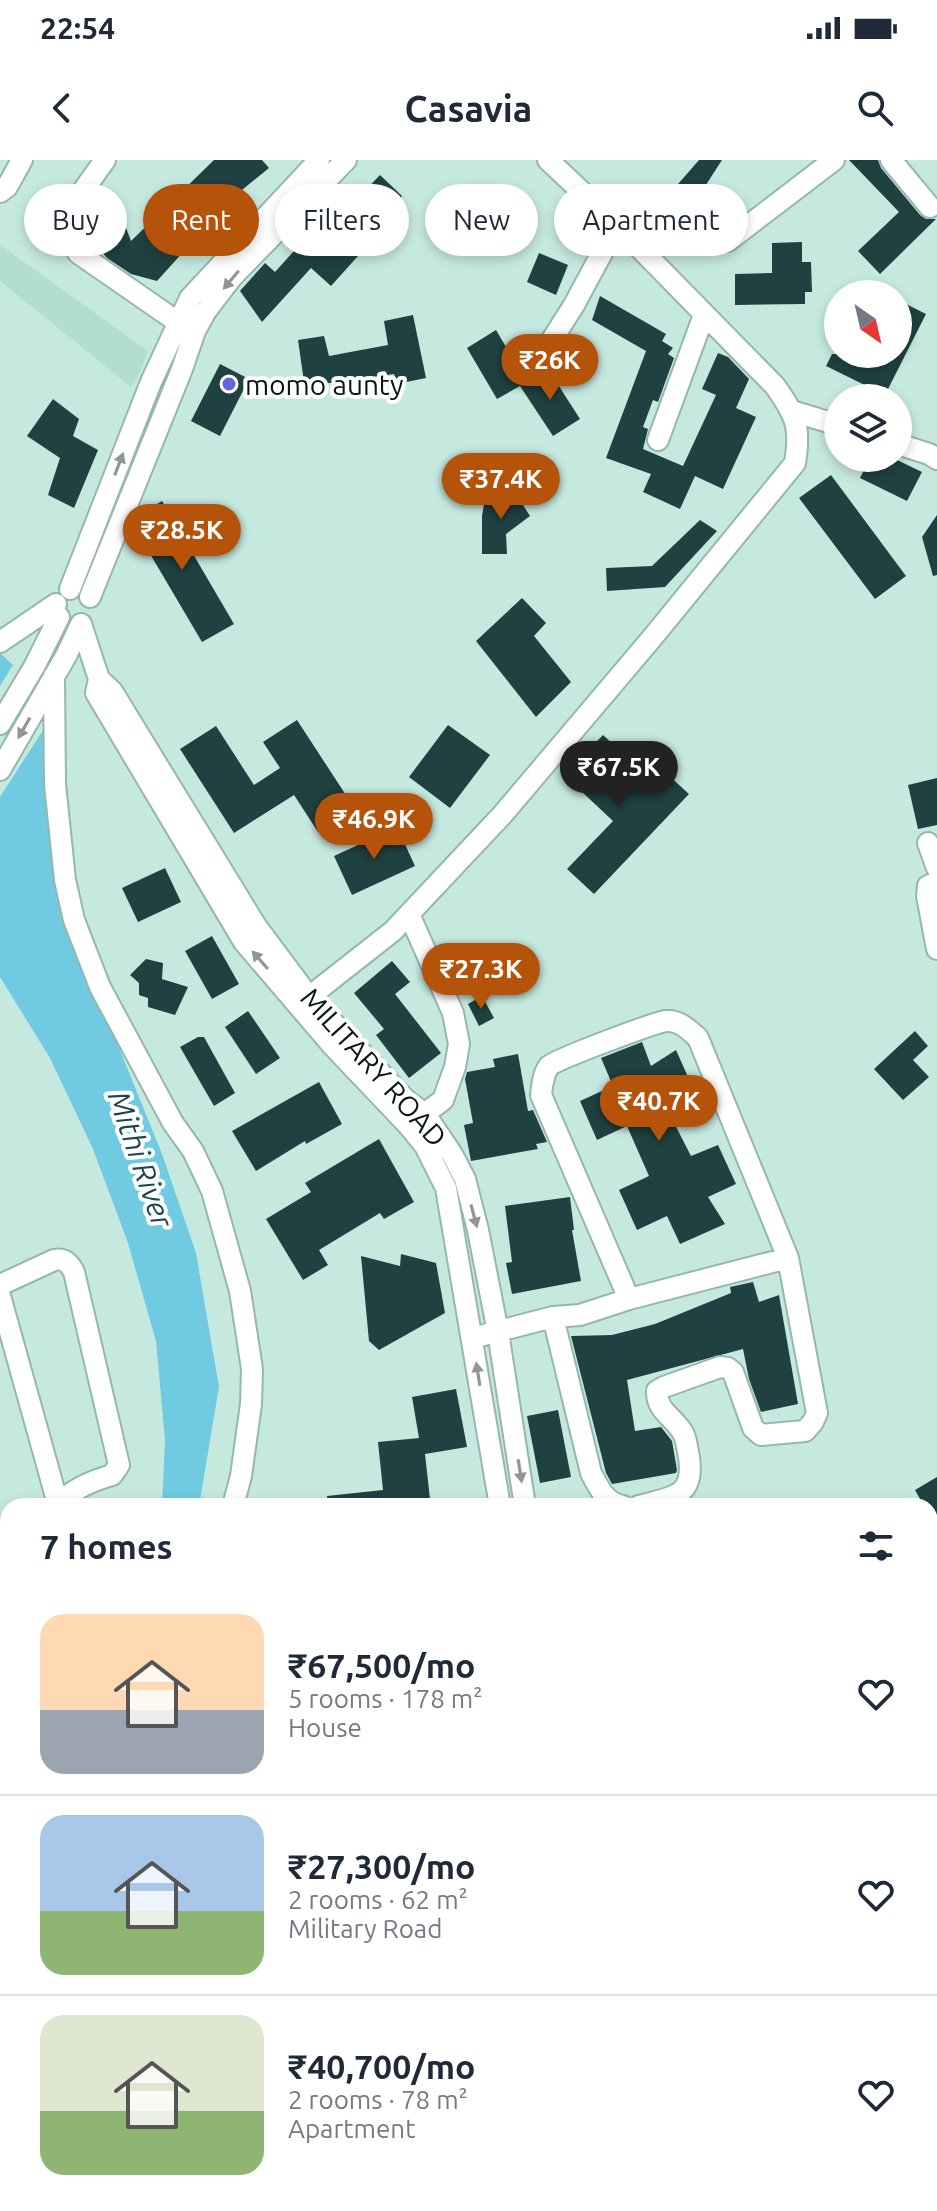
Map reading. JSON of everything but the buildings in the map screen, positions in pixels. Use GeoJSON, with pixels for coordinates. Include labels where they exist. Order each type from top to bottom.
{"type":"FeatureCollection","features":[{"type":"Feature","properties":{"kind":"street"},"geometry":{"type":"LineString","coordinates":[[0,192],[7,187],[22,160]]}},
{"type":"Feature","properties":{"kind":"street"},"geometry":{"type":"LineString","coordinates":[[105,160],[65,216],[78,253],[187,327]]}},
{"type":"Feature","properties":{"kind":"street"},"geometry":{"type":"LineString","coordinates":[[548,160],[573,184]]}},
{"type":"Feature","properties":{"kind":"street"},"geometry":{"type":"LineString","coordinates":[[748,226],[834,160]]}},
{"type":"Feature","properties":{"kind":"street"},"geometry":{"type":"LineString","coordinates":[[891,160],[930,207]]}},
{"type":"Feature","properties":{"kind":"street"},"geometry":{"type":"LineString","coordinates":[[0,724],[69,602],[182,369],[190,298],[315,168],[344,161]]}},
{"type":"Feature","properties":{"kind":"street"},"geometry":{"type":"LineString","coordinates":[[541,357],[600,256]]}},
{"type":"Feature","properties":{"kind":"street"},"geometry":{"type":"LineString","coordinates":[[309,997],[393,931],[503,814],[795,463],[799,438],[792,411],[775,386],[647,256]]}},
{"type":"Feature","properties":{"kind":"street"},"geometry":{"type":"LineString","coordinates":[[658,440],[704,315]]}},
{"type":"Feature","properties":{"kind":"street"},"geometry":{"type":"LineString","coordinates":[[792,411],[824,421]]}},
{"type":"Feature","properties":{"kind":"street"},"geometry":{"type":"LineString","coordinates":[[912,447],[934,452]]}},
{"type":"Feature","properties":{"kind":"street"},"geometry":{"type":"LineString","coordinates":[[0,770],[81,624],[92,613],[92,605],[69,602],[1,640]]}},
{"type":"Feature","properties":{"kind":"street","name":"MILITARY ROAD"},"geometry":{"type":"LineString","coordinates":[[81,624],[99,679],[96,693],[150,768],[210,868],[339,1040],[405,1099],[432,1140],[452,1154],[455,1184],[478,1230],[498,1332],[524,1498]]}},
{"type":"Feature","properties":{"kind":"street"},"geometry":{"type":"LineString","coordinates":[[51,681],[55,784],[65,880],[74,920],[100,987],[173,1123],[193,1151],[212,1191],[240,1291],[252,1369],[251,1404],[235,1498]]}},
{"type":"Feature","properties":{"kind":"street"},"geometry":{"type":"LineString","coordinates":[[928,843],[937,868]]}},
{"type":"Feature","properties":{"kind":"street"},"geometry":{"type":"LineString","coordinates":[[210,868],[244,942],[339,1040]]}},
{"type":"Feature","properties":{"kind":"street"},"geometry":{"type":"LineString","coordinates":[[937,882],[928,886],[927,896],[937,949]]}},
{"type":"Feature","properties":{"kind":"street"},"geometry":{"type":"LineString","coordinates":[[409,914],[453,1013],[459,1044],[455,1067],[443,1100],[416,1120]]}},
{"type":"Feature","properties":{"kind":"street"},"geometry":{"type":"LineString","coordinates":[[629,1299],[541,1095],[542,1081],[550,1065],[571,1054],[666,1021],[685,1026],[698,1038],[788,1258],[817,1413],[805,1431],[761,1435],[753,1428],[733,1372],[728,1368],[720,1367],[657,1391],[656,1397],[665,1414],[682,1431],[691,1475],[687,1486],[669,1498]]}},
{"type":"Feature","properties":{"kind":"street"},"geometry":{"type":"LineString","coordinates":[[455,1184],[472,1338],[499,1498]]}},
{"type":"Feature","properties":{"kind":"street"},"geometry":{"type":"LineString","coordinates":[[472,1338],[553,1317],[580,1315],[629,1299],[788,1258]]}},
{"type":"Feature","properties":{"kind":"street"},"geometry":{"type":"LineString","coordinates":[[0,1285],[54,1260],[69,1263],[74,1272],[119,1465],[112,1475],[65,1498]]}},
{"type":"Feature","properties":{"kind":"street"},"geometry":{"type":"LineString","coordinates":[[0,1296],[56,1498]]}},
{"type":"Feature","properties":{"kind":"street"},"geometry":{"type":"LineString","coordinates":[[553,1317],[591,1473],[606,1498]]}},
{"type":"Feature","properties":{"kind":"street"},"geometry":{"type":"LineString","coordinates":[[484,1412],[510,1406]]}},
{"type":"Feature","properties":{"kind":"shaded area"},"geometry":{"type":"Polygon","coordinates":[[[0,245],[148,351],[131,387],[0,281],[0,245]]]}},
{"type":"Feature","properties":{"kind":"water","name":"Mithi River"},"geometry":{"type":"Polygon","coordinates":[[[0,653],[13,665],[47,724],[58,897],[162,1154],[196,1253],[219,1387],[200,1498],[162,1498],[165,1440],[156,1341],[128,1243],[93,1149],[50,1058],[0,977],[0,653]]]}},
{"type":"Feature","properties":{"kind":"pier"},"geometry":{"type":"Polygon","coordinates":[[[13,665],[47,724],[0,797],[0,686],[13,665]]]}},
{"type":"Feature","properties":{"kind":"place","name":"momo aunty"},"geometry":{"type":"Point","coordinates":[229,384]}}]}
